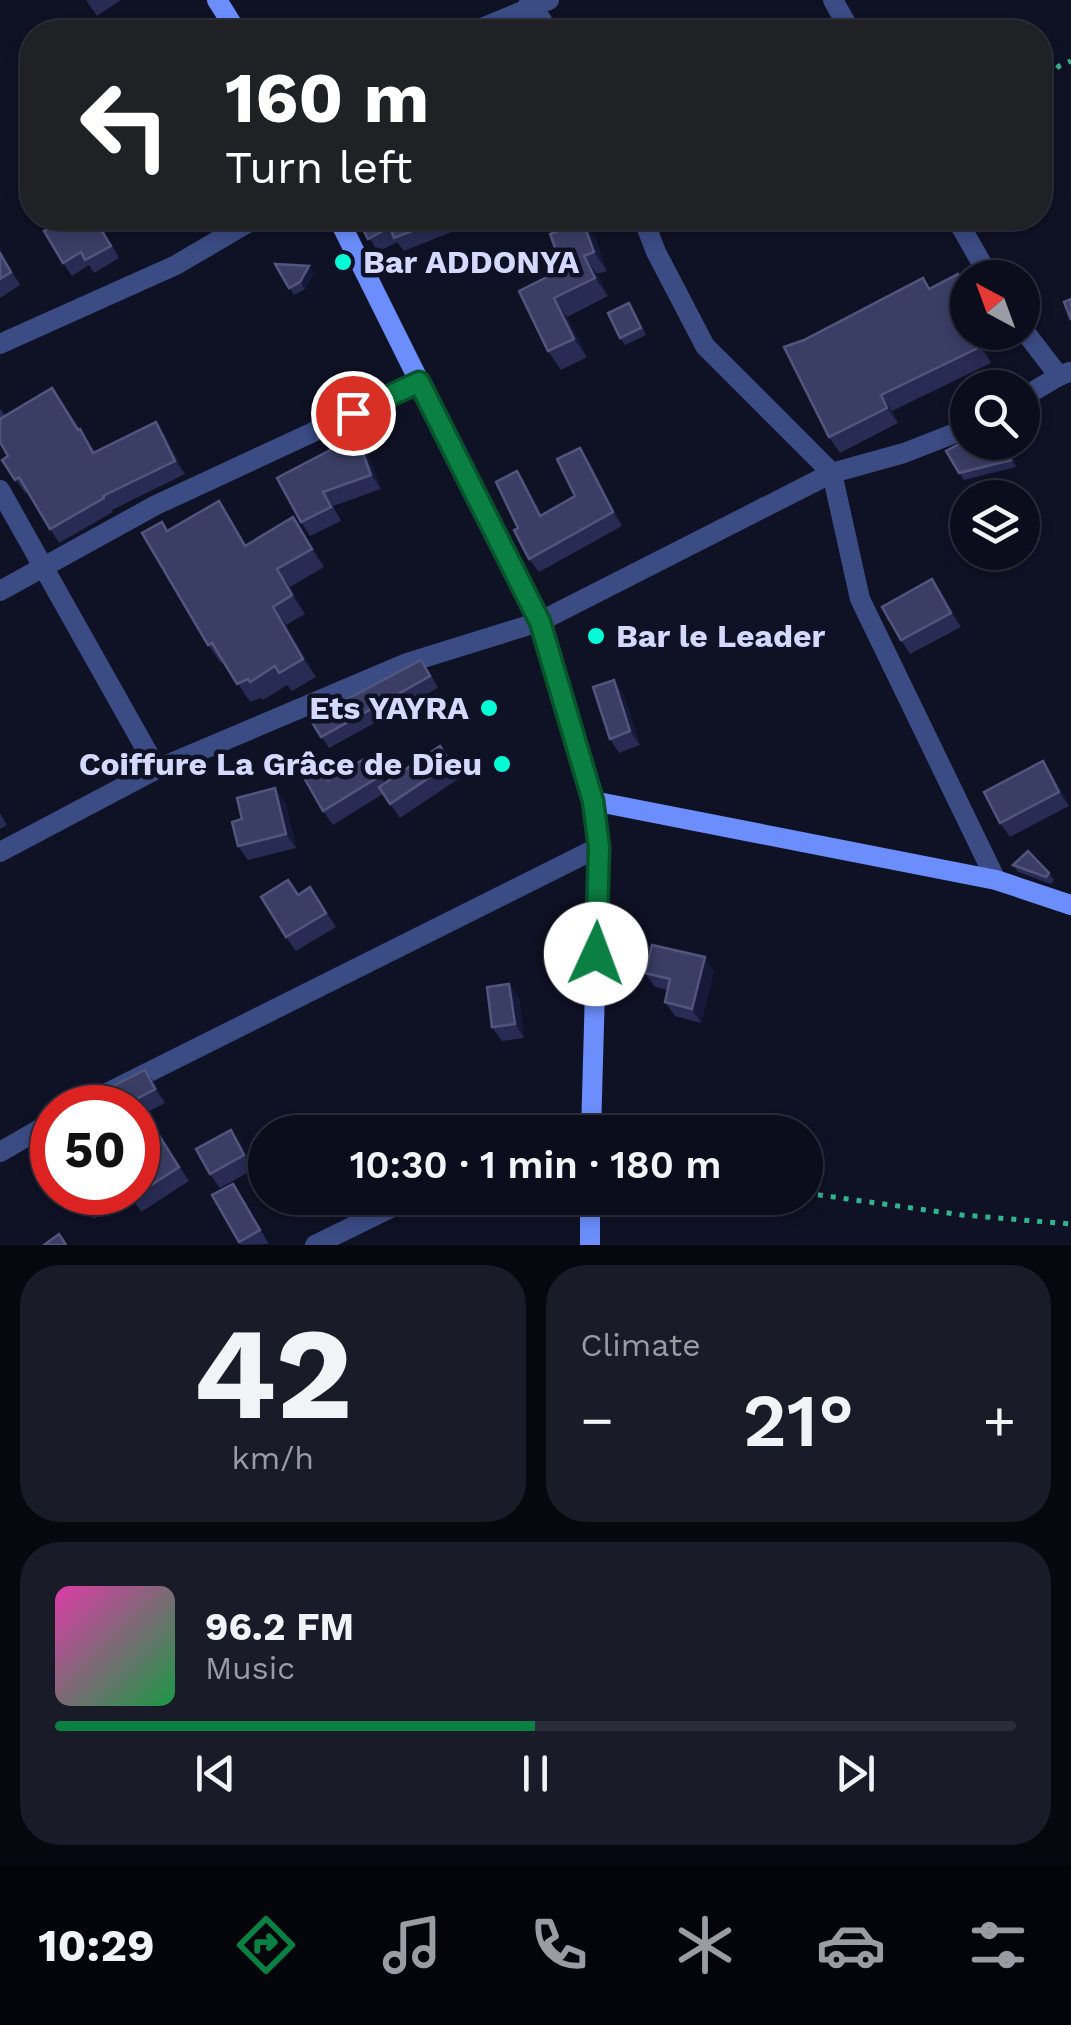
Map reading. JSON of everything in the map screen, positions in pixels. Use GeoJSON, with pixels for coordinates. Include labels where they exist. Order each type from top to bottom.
{"type":"FeatureCollection","features":[{"type":"Feature","properties":{"kind":"main road"},"geometry":{"type":"LineString","coordinates":[[344,230],[540,622],[593,801],[599,847],[591,1115]]}},
{"type":"Feature","properties":{"kind":"main road"},"geometry":{"type":"LineString","coordinates":[[593,801],[996,880],[1071,905]]}},
{"type":"Feature","properties":{"kind":"main road"},"geometry":{"type":"LineString","coordinates":[[590,1215],[590,1245]]}},
{"type":"Feature","properties":{"kind":"street"},"geometry":{"type":"LineString","coordinates":[[499,20],[537,2]]}},
{"type":"Feature","properties":{"kind":"street"},"geometry":{"type":"LineString","coordinates":[[0,344],[176,265],[236,230]]}},
{"type":"Feature","properties":{"kind":"street"},"geometry":{"type":"LineString","coordinates":[[647,230],[705,346],[832,473],[860,599],[996,880]]}},
{"type":"Feature","properties":{"kind":"street"},"geometry":{"type":"LineString","coordinates":[[963,230],[980,260]]}},
{"type":"Feature","properties":{"kind":"street"},"geometry":{"type":"LineString","coordinates":[[1040,347],[1065,374],[1040,388]]}},
{"type":"Feature","properties":{"kind":"street"},"geometry":{"type":"LineString","coordinates":[[0,592],[156,505],[419,382]]}},
{"type":"Feature","properties":{"kind":"street"},"geometry":{"type":"LineString","coordinates":[[0,852],[157,770],[407,662],[540,622],[832,473],[904,453],[950,435]]}},
{"type":"Feature","properties":{"kind":"street"},"geometry":{"type":"LineString","coordinates":[[0,490],[157,770]]}},
{"type":"Feature","properties":{"kind":"street"},"geometry":{"type":"LineString","coordinates":[[123,1085],[599,847]]}},
{"type":"Feature","properties":{"kind":"street"},"geometry":{"type":"LineString","coordinates":[[0,1152],[30,1135]]}},
{"type":"Feature","properties":{"kind":"street"},"geometry":{"type":"LineString","coordinates":[[315,1245],[376,1215]]}},
{"type":"Feature","properties":{"kind":"path"},"geometry":{"type":"LineString","coordinates":[[823,1196],[962,1215],[1071,1224]]}},
{"type":"Feature","properties":{"kind":"building"},"geometry":{"type":"Polygon","coordinates":[[[101,230],[111,246],[85,260],[81,252],[63,263],[44,231],[101,230]]]}},
{"type":"Feature","properties":{"kind":"building"},"geometry":{"type":"Polygon","coordinates":[[[363,230],[384,230],[368,239],[363,230]]]}},
{"type":"Feature","properties":{"kind":"building"},"geometry":{"type":"Polygon","coordinates":[[[391,230],[415,230],[394,238],[391,230]]]}},
{"type":"Feature","properties":{"kind":"building"},"geometry":{"type":"Polygon","coordinates":[[[586,230],[594,252],[584,256],[595,278],[554,298],[574,339],[548,351],[519,291],[563,269],[550,234],[586,230]]]}},
{"type":"Feature","properties":{"kind":"building"},"geometry":{"type":"Polygon","coordinates":[[[0,253],[11,272],[0,279],[0,253]]]}},
{"type":"Feature","properties":{"kind":"building"},"geometry":{"type":"Polygon","coordinates":[[[275,264],[309,266],[300,282],[289,288],[275,264]]]}},
{"type":"Feature","properties":{"kind":"building"},"geometry":{"type":"Polygon","coordinates":[[[923,278],[929,289],[950,278],[950,350],[974,350],[881,395],[887,408],[829,437],[784,347],[923,278]]]}},
{"type":"Feature","properties":{"kind":"building"},"geometry":{"type":"Polygon","coordinates":[[[1071,299],[1071,320],[1064,302],[1071,299]]]}},
{"type":"Feature","properties":{"kind":"building"},"geometry":{"type":"Polygon","coordinates":[[[629,303],[641,328],[620,338],[608,313],[629,303]]]}},
{"type":"Feature","properties":{"kind":"building"},"geometry":{"type":"Polygon","coordinates":[[[52,388],[93,453],[156,422],[175,461],[103,496],[50,529],[19,477],[15,480],[2,460],[8,456],[0,442],[0,419],[52,388]]]}},
{"type":"Feature","properties":{"kind":"building"},"geometry":{"type":"Polygon","coordinates":[[[354,428],[371,475],[323,492],[331,507],[301,522],[277,478],[334,448],[330,437],[354,428]]]}},
{"type":"Feature","properties":{"kind":"building"},"geometry":{"type":"Polygon","coordinates":[[[580,448],[613,512],[529,559],[496,482],[517,471],[540,516],[575,496],[557,459],[580,448]]]}},
{"type":"Feature","properties":{"kind":"building"},"geometry":{"type":"Polygon","coordinates":[[[951,460],[1011,460],[959,473],[951,460]]]}},
{"type":"Feature","properties":{"kind":"building"},"geometry":{"type":"Polygon","coordinates":[[[219,501],[245,546],[293,517],[312,549],[277,569],[292,595],[273,607],[303,659],[279,673],[275,666],[250,682],[248,679],[237,684],[212,643],[208,645],[142,533],[162,522],[167,531],[219,501]]]}},
{"type":"Feature","properties":{"kind":"building"},"geometry":{"type":"Polygon","coordinates":[[[932,579],[951,613],[901,640],[882,607],[932,579]]]}},
{"type":"Feature","properties":{"kind":"building"},"geometry":{"type":"Polygon","coordinates":[[[421,660],[430,676],[321,737],[310,719],[421,660]]]}},
{"type":"Feature","properties":{"kind":"building"},"geometry":{"type":"Polygon","coordinates":[[[614,680],[630,731],[610,739],[593,687],[614,680]]]}},
{"type":"Feature","properties":{"kind":"building"},"geometry":{"type":"Polygon","coordinates":[[[440,746],[451,763],[390,804],[379,787],[440,746]]]}},
{"type":"Feature","properties":{"kind":"building"},"geometry":{"type":"Polygon","coordinates":[[[315,757],[328,780],[368,757],[380,776],[323,811],[298,767],[315,757]]]}},
{"type":"Feature","properties":{"kind":"building"},"geometry":{"type":"Polygon","coordinates":[[[1043,761],[1059,792],[1000,823],[984,792],[1043,761]]]}},
{"type":"Feature","properties":{"kind":"building"},"geometry":{"type":"Polygon","coordinates":[[[275,788],[286,834],[238,846],[232,822],[242,819],[237,798],[275,788]]]}},
{"type":"Feature","properties":{"kind":"building"},"geometry":{"type":"Polygon","coordinates":[[[1028,851],[1049,873],[1046,877],[1013,865],[1028,851]]]}},
{"type":"Feature","properties":{"kind":"building"},"geometry":{"type":"Polygon","coordinates":[[[288,880],[298,895],[310,887],[326,913],[286,937],[261,897],[288,880]]]}},
{"type":"Feature","properties":{"kind":"building"},"geometry":{"type":"Polygon","coordinates":[[[652,945],[705,957],[692,1009],[665,1002],[670,979],[645,973],[652,945]]]}},
{"type":"Feature","properties":{"kind":"building"},"geometry":{"type":"Polygon","coordinates":[[[509,984],[515,1024],[492,1027],[487,987],[509,984]]]}},
{"type":"Feature","properties":{"kind":"building"},"geometry":{"type":"Polygon","coordinates":[[[145,1070],[153,1085],[115,1085],[145,1070]]]}},
{"type":"Feature","properties":{"kind":"building"},"geometry":{"type":"Polygon","coordinates":[[[231,1130],[244,1155],[210,1174],[196,1149],[231,1130]]]}},
{"type":"Feature","properties":{"kind":"building"},"geometry":{"type":"Polygon","coordinates":[[[160,1137],[179,1167],[160,1179],[160,1137]]]}},
{"type":"Feature","properties":{"kind":"building"},"geometry":{"type":"Polygon","coordinates":[[[233,1184],[260,1230],[239,1242],[212,1195],[233,1184]]]}},
{"type":"Feature","properties":{"kind":"building"},"geometry":{"type":"Polygon","coordinates":[[[59,1234],[66,1245],[44,1245],[59,1234]]]}},
{"type":"Feature","properties":{"kind":"place","name":"Bar ADDONYA"},"geometry":{"type":"Point","coordinates":[343,262]}},
{"type":"Feature","properties":{"kind":"place","name":"Bar le Leader"},"geometry":{"type":"Point","coordinates":[596,636]}},
{"type":"Feature","properties":{"kind":"place","name":"Ets YAYRA"},"geometry":{"type":"Point","coordinates":[489,708]}},
{"type":"Feature","properties":{"kind":"place","name":"Coiffure La Grâce de Dieu"},"geometry":{"type":"Point","coordinates":[502,764]}},
{"type":"Feature","properties":{"kind":"route"},"geometry":{"type":"LineString","coordinates":[[353,413],[419,382],[540,622],[593,801],[599,847],[596,954]]}}]}
